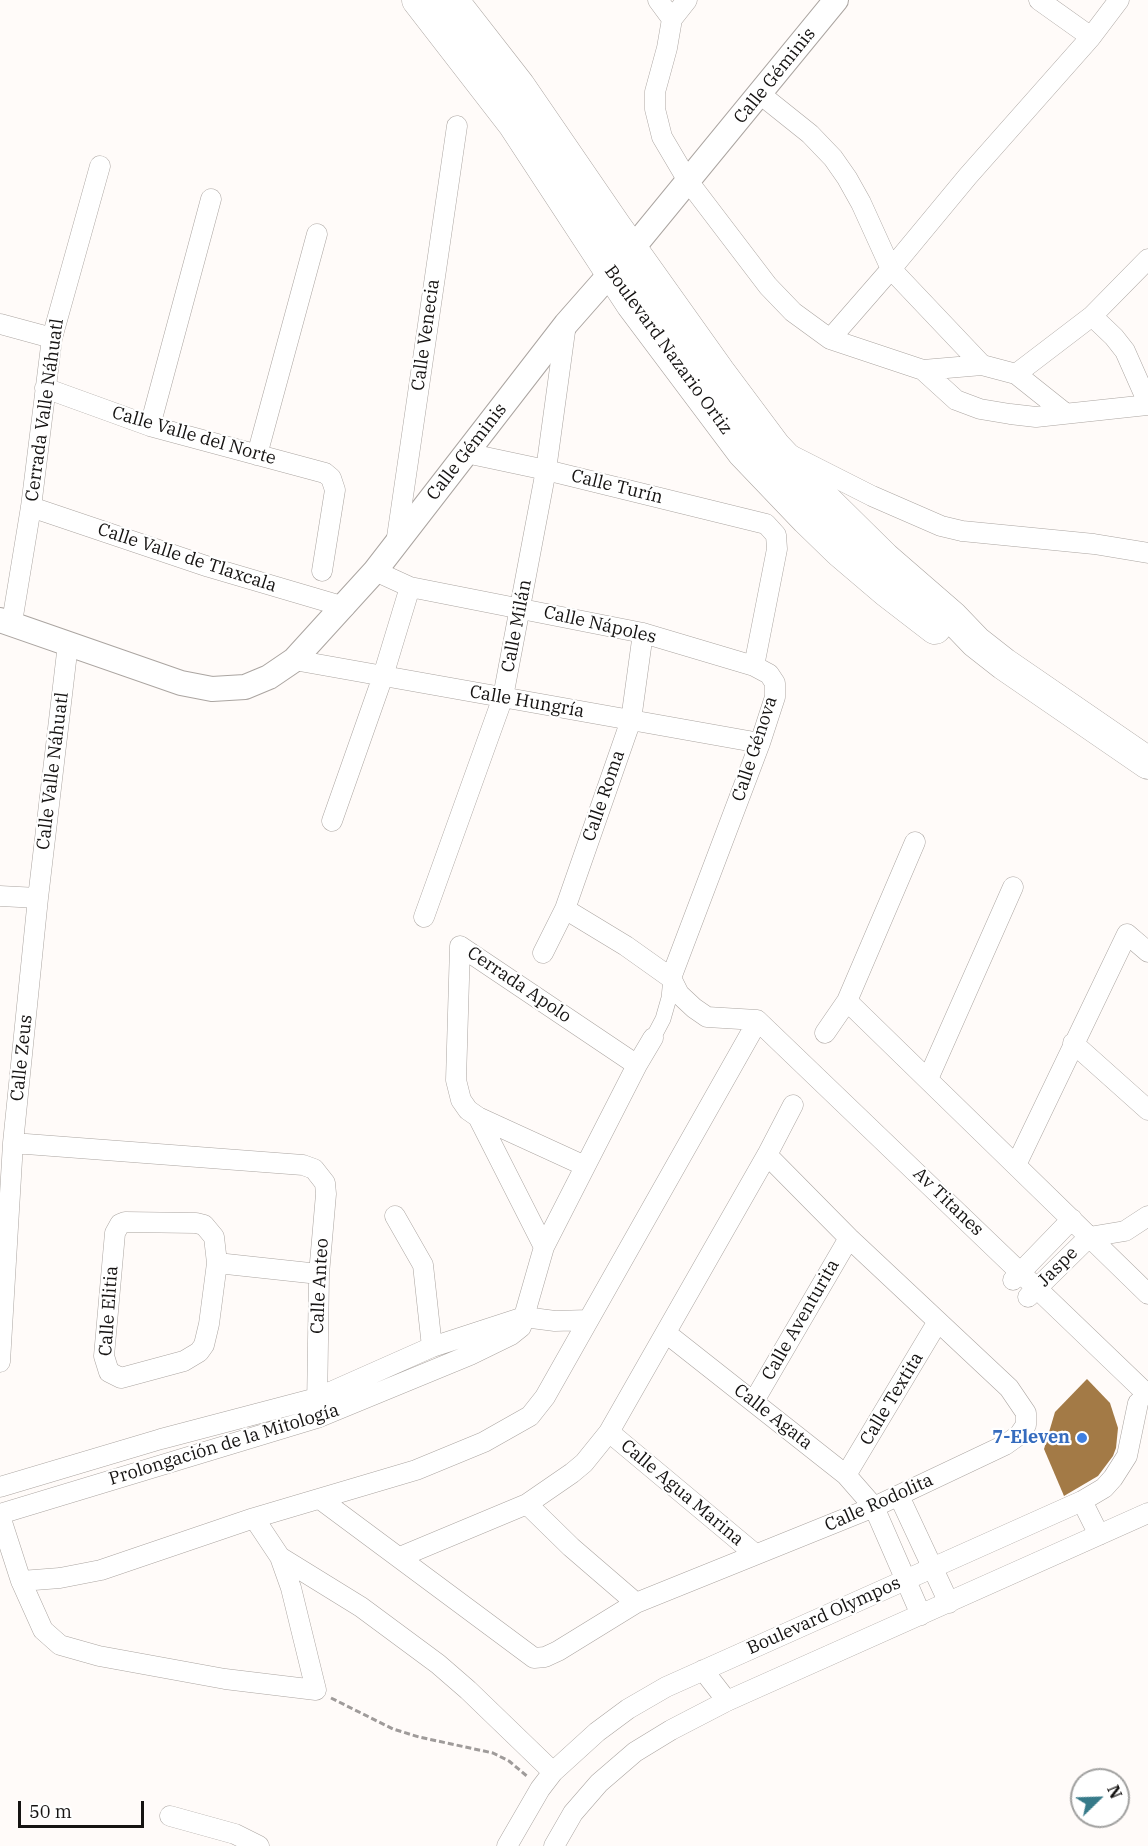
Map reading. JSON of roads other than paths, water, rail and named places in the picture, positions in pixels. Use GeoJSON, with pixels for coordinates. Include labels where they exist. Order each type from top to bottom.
{"type":"FeatureCollection","features":[{"type":"Feature","properties":{"kind":"main road","name":"Boulevard Nazario Ortiz"},"geometry":{"type":"LineString","coordinates":[[417,0],[514,124],[611,273],[696,392],[743,452],[807,519],[887,591],[940,631],[976,642]]}},
{"type":"Feature","properties":{"kind":"main road","name":"Boulevard Nazario Ortiz"},"geometry":{"type":"LineString","coordinates":[[452,0],[519,86],[719,372],[775,447],[884,558],[952,617],[976,642],[1004,664],[1148,763]]}},
{"type":"Feature","properties":{"kind":"street"},"geometry":{"type":"LineString","coordinates":[[657,0],[672,20]]}},
{"type":"Feature","properties":{"kind":"street"},"geometry":{"type":"LineString","coordinates":[[687,0],[672,20],[655,92],[655,109],[662,137],[688,181],[768,286],[793,312],[830,339],[923,370],[957,400],[980,408],[1036,417],[1148,404],[1125,351],[1092,316]]}},
{"type":"Feature","properties":{"kind":"street","name":"Calle Géminis"},"geometry":{"type":"LineString","coordinates":[[6,621],[181,683],[212,689],[245,687],[269,677],[294,660],[345,607],[375,571],[566,324],[632,249],[836,0]]}},
{"type":"Feature","properties":{"kind":"street"},"geometry":{"type":"LineString","coordinates":[[1039,0],[1091,37]]}},
{"type":"Feature","properties":{"kind":"street"},"geometry":{"type":"LineString","coordinates":[[830,339],[968,176],[1091,37],[1119,0]]}},
{"type":"Feature","properties":{"kind":"street"},"geometry":{"type":"LineString","coordinates":[[760,94],[810,134],[833,158],[861,203],[891,269],[982,365]]}},
{"type":"Feature","properties":{"kind":"street","name":"Calle Venecia"},"geometry":{"type":"LineString","coordinates":[[396,544],[457,126]]}},
{"type":"Feature","properties":{"kind":"street","name":"Cerrada Valle Náhuatl"},"geometry":{"type":"LineString","coordinates":[[6,621],[31,507],[52,338],[100,166]]}},
{"type":"Feature","properties":{"kind":"street"},"geometry":{"type":"LineString","coordinates":[[150,426],[211,199]]}},
{"type":"Feature","properties":{"kind":"street"},"geometry":{"type":"LineString","coordinates":[[257,455],[317,234]]}},
{"type":"Feature","properties":{"kind":"street"},"geometry":{"type":"LineString","coordinates":[[1016,374],[1092,316],[1148,259]]}},
{"type":"Feature","properties":{"kind":"street"},"geometry":{"type":"LineString","coordinates":[[0,324],[52,338]]}},
{"type":"Feature","properties":{"kind":"street","name":"Calle Milán"},"geometry":{"type":"LineString","coordinates":[[424,917],[503,697],[546,470],[566,324]]}},
{"type":"Feature","properties":{"kind":"street"},"geometry":{"type":"LineString","coordinates":[[923,370],[982,365],[1016,374],[1065,413]]}},
{"type":"Feature","properties":{"kind":"street","name":"Calle Valle del Norte"},"geometry":{"type":"LineString","coordinates":[[45,388],[150,426],[325,473],[331,478],[335,490],[322,571]]}},
{"type":"Feature","properties":{"kind":"street"},"geometry":{"type":"LineString","coordinates":[[775,447],[872,496],[941,526],[962,531],[1094,544],[1148,553]]}},
{"type":"Feature","properties":{"kind":"street","name":"Calle Turín"},"geometry":{"type":"LineString","coordinates":[[466,453],[546,470],[766,524],[776,535],[777,549],[754,666]]}},
{"type":"Feature","properties":{"kind":"street","name":"Calle Valle de Tlaxcala"},"geometry":{"type":"LineString","coordinates":[[31,507],[209,567],[345,607]]}},
{"type":"Feature","properties":{"kind":"street","name":"Calle Nápoles"},"geometry":{"type":"LineString","coordinates":[[375,571],[410,587],[643,633],[754,666]]}},
{"type":"Feature","properties":{"kind":"street"},"geometry":{"type":"LineString","coordinates":[[332,821],[383,676],[410,587]]}},
{"type":"Feature","properties":{"kind":"street","name":"Calle Roma"},"geometry":{"type":"LineString","coordinates":[[543,953],[565,909],[631,720],[643,633]]}},
{"type":"Feature","properties":{"kind":"street","name":"Calle Valle Náhuatl"},"geometry":{"type":"LineString","coordinates":[[38,897],[68,644]]}},
{"type":"Feature","properties":{"kind":"street","name":"Calle Hungría"},"geometry":{"type":"LineString","coordinates":[[294,660],[760,743]]}},
{"type":"Feature","properties":{"kind":"street","name":"Calle Génova"},"geometry":{"type":"LineString","coordinates":[[671,978],[760,743],[775,697],[775,683],[769,674],[754,666]]}},
{"type":"Feature","properties":{"kind":"street"},"geometry":{"type":"LineString","coordinates":[[825,1033],[847,1001],[915,842]]}},
{"type":"Feature","properties":{"kind":"street"},"geometry":{"type":"LineString","coordinates":[[928,1079],[1013,887]]}},
{"type":"Feature","properties":{"kind":"street"},"geometry":{"type":"LineString","coordinates":[[0,896],[38,897]]}},
{"type":"Feature","properties":{"kind":"street","name":"Calle Zeus"},"geometry":{"type":"LineString","coordinates":[[0,1362],[13,1143],[38,897]]}},
{"type":"Feature","properties":{"kind":"street"},"geometry":{"type":"LineString","coordinates":[[21,1581],[60,1578],[101,1570],[254,1518],[416,1470],[484,1442],[530,1416],[545,1397],[588,1320],[748,1025],[707,1017],[680,994],[671,978],[626,946],[565,909]]}},
{"type":"Feature","properties":{"kind":"street"},"geometry":{"type":"LineString","coordinates":[[1016,1165],[1127,934],[1148,952]]}},
{"type":"Feature","properties":{"kind":"street","name":"Cerrada Apolo"},"geometry":{"type":"LineString","coordinates":[[585,1166],[478,1117],[468,1110],[461,1100],[456,1080],[460,946],[637,1065]]}},
{"type":"Feature","properties":{"kind":"street"},"geometry":{"type":"LineString","coordinates":[[588,1320],[555,1321],[524,1317],[544,1247],[663,1019],[669,998],[671,978]]}},
{"type":"Feature","properties":{"kind":"street"},"geometry":{"type":"LineString","coordinates":[[847,1001],[1148,1294]]}},
{"type":"Feature","properties":{"kind":"street","name":"Av Titanes"},"geometry":{"type":"LineString","coordinates":[[748,1025],[962,1230],[1033,1292],[1144,1404]]}},
{"type":"Feature","properties":{"kind":"street"},"geometry":{"type":"LineString","coordinates":[[1073,1043],[1148,1110]]}},
{"type":"Feature","properties":{"kind":"street"},"geometry":{"type":"LineString","coordinates":[[400,1557],[527,1504],[584,1463],[609,1432],[767,1155],[793,1105]]}},
{"type":"Feature","properties":{"kind":"street","name":"Cerrada Apolo"},"geometry":{"type":"LineString","coordinates":[[478,1117],[544,1247]]}},
{"type":"Feature","properties":{"kind":"street","name":"Calle Anteo"},"geometry":{"type":"LineString","coordinates":[[13,1143],[303,1165],[315,1169],[325,1183],[326,1194],[319,1274],[317,1418]]}},
{"type":"Feature","properties":{"kind":"street","name":"Calle Rodolita"},"geometry":{"type":"LineString","coordinates":[[320,1499],[534,1658],[545,1657],[636,1603],[874,1507],[1005,1445],[1019,1435],[1026,1425],[1026,1413],[1009,1388],[937,1323],[767,1155]]}},
{"type":"Feature","properties":{"kind":"street"},"geometry":{"type":"LineString","coordinates":[[395,1216],[423,1265],[432,1347]]}},
{"type":"Feature","properties":{"kind":"street"},"geometry":{"type":"LineString","coordinates":[[1089,1237],[1125,1231],[1148,1216]]}},
{"type":"Feature","properties":{"kind":"street","name":"Jaspe"},"geometry":{"type":"LineString","coordinates":[[1017,1277],[1072,1219]]}},
{"type":"Feature","properties":{"kind":"street","name":"Calle Elitia"},"geometry":{"type":"LineString","coordinates":[[132,1222],[204,1225],[214,1237],[217,1263],[209,1324],[204,1345],[195,1356],[121,1378],[109,1372],[104,1356],[115,1233],[120,1224],[132,1222]]}},
{"type":"Feature","properties":{"kind":"street","name":"Jaspe"},"geometry":{"type":"LineString","coordinates":[[1033,1292],[1089,1237]]}},
{"type":"Feature","properties":{"kind":"street","name":"Calle Aventurita"},"geometry":{"type":"LineString","coordinates":[[754,1401],[849,1238]]}},
{"type":"Feature","properties":{"kind":"street"},"geometry":{"type":"LineString","coordinates":[[217,1263],[319,1274]]}},
{"type":"Feature","properties":{"kind":"street","name":"Prolongación de la Mitología"},"geometry":{"type":"LineString","coordinates":[[0,1487],[161,1439],[316,1398],[432,1347],[524,1317]]}},
{"type":"Feature","properties":{"kind":"street","name":"Prolongación de la Mitología"},"geometry":{"type":"LineString","coordinates":[[0,1515],[317,1418],[489,1347],[521,1327],[524,1317]]}},
{"type":"Feature","properties":{"kind":"street","name":"Calle Textita"},"geometry":{"type":"LineString","coordinates":[[846,1475],[937,1323]]}},
{"type":"Feature","properties":{"kind":"street","name":"Calle Agata"},"geometry":{"type":"LineString","coordinates":[[666,1333],[846,1475],[874,1507],[921,1615]]}},
{"type":"Feature","properties":{"kind":"street","name":"Boulevard Olympos"},"geometry":{"type":"LineString","coordinates":[[507,1846],[540,1788],[553,1772],[597,1732],[628,1709],[666,1686],[1082,1501],[1104,1488],[1127,1456],[1144,1404]]}},
{"type":"Feature","properties":{"kind":"street","name":"Calle Agua Marina"},"geometry":{"type":"LineString","coordinates":[[609,1432],[755,1554]]}},
{"type":"Feature","properties":{"kind":"street"},"geometry":{"type":"LineString","coordinates":[[1127,1456],[1142,1446],[1148,1445]]}},
{"type":"Feature","properties":{"kind":"street"},"geometry":{"type":"LineString","coordinates":[[899,1496],[949,1603]]}},
{"type":"Feature","properties":{"kind":"street"},"geometry":{"type":"LineString","coordinates":[[1082,1501],[1099,1535]]}},
{"type":"Feature","properties":{"kind":"street"},"geometry":{"type":"LineString","coordinates":[[527,1504],[636,1603]]}},
{"type":"Feature","properties":{"kind":"street"},"geometry":{"type":"LineString","coordinates":[[554,1846],[573,1813],[599,1783],[635,1752],[671,1731],[727,1701],[1148,1513]]}},
{"type":"Feature","properties":{"kind":"street"},"geometry":{"type":"LineString","coordinates":[[0,1515],[21,1581],[43,1630],[60,1645],[75,1651],[225,1679],[316,1690],[291,1588],[280,1557],[254,1518]]}},
{"type":"Feature","properties":{"kind":"street"},"geometry":{"type":"LineString","coordinates":[[280,1557],[361,1607],[438,1664],[493,1713],[553,1772]]}},
{"type":"Feature","properties":{"kind":"street"},"geometry":{"type":"LineString","coordinates":[[703,1670],[727,1701]]}},
{"type":"Feature","properties":{"kind":"street"},"geometry":{"type":"LineString","coordinates":[[170,1816],[235,1834],[259,1846]]}},
{"type":"Feature","properties":{"kind":"place","name":"7-Eleven"},"geometry":{"type":"Point","coordinates":[1082,1438]}}]}
